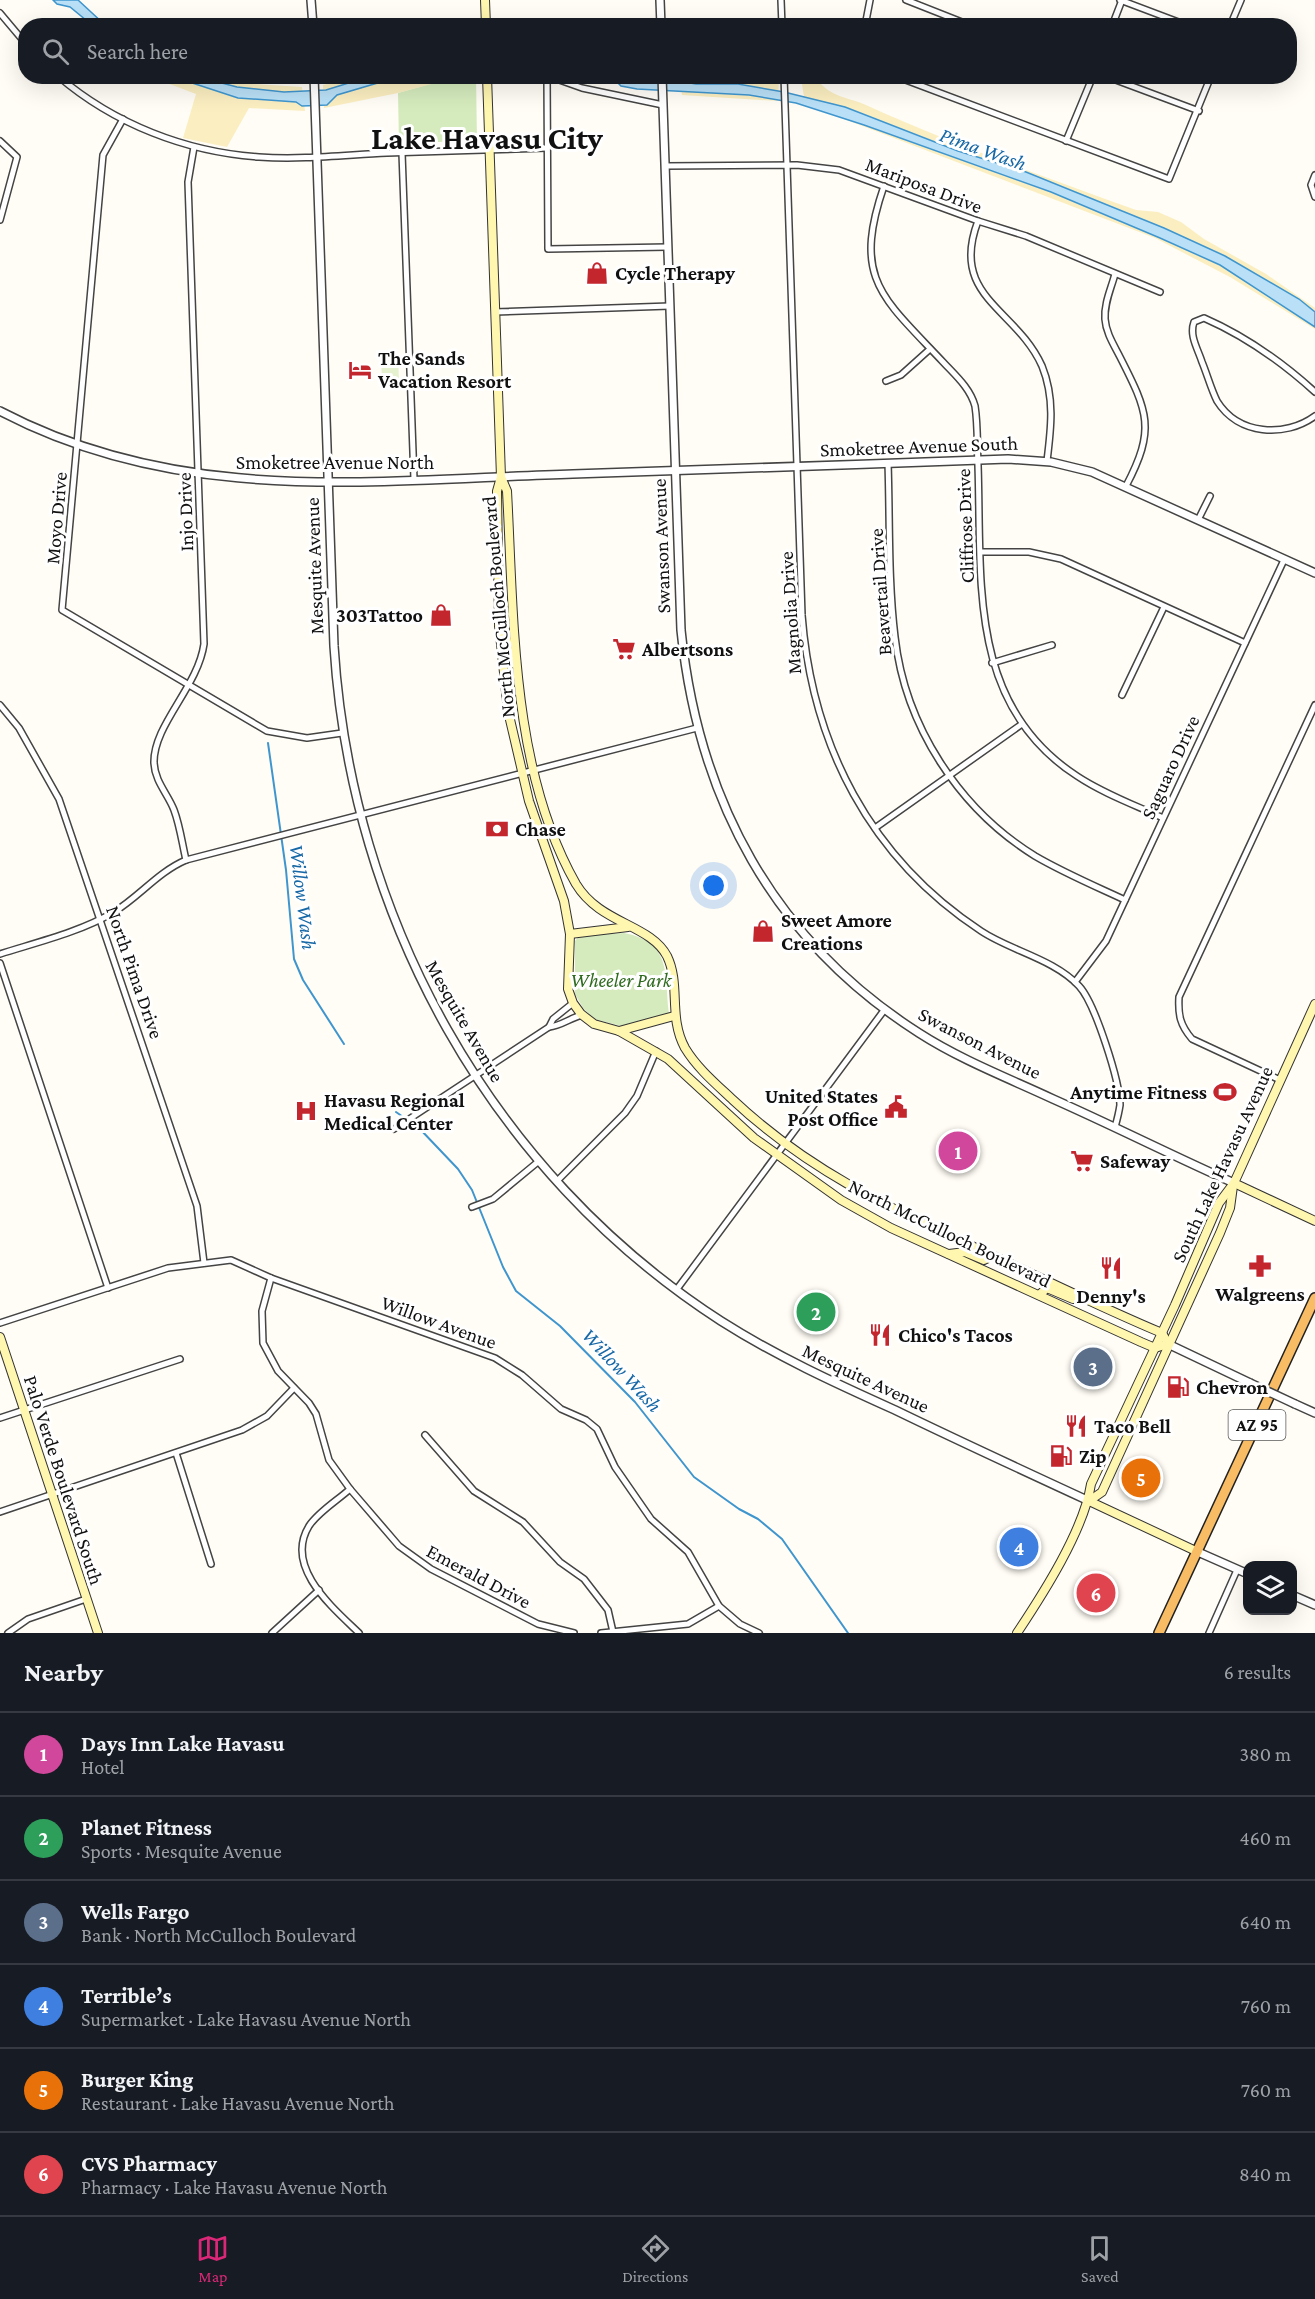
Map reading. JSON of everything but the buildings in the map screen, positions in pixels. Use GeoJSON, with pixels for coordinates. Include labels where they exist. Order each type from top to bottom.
{"type":"FeatureCollection","features":[{"type":"Feature","properties":{"kind":"highway","name":"AZ 95"},"geometry":{"type":"LineString","coordinates":[[1159,1633],[1315,1298]]}},
{"type":"Feature","properties":{"kind":"main road"},"geometry":{"type":"LineString","coordinates":[[485,0],[486,18]]}},
{"type":"Feature","properties":{"kind":"main road"},"geometry":{"type":"LineString","coordinates":[[487,84],[501,477]]}},
{"type":"Feature","properties":{"kind":"main road","name":"North McCulloch Boulevard"},"geometry":{"type":"LineString","coordinates":[[501,477],[496,491],[499,625],[508,711],[521,774],[537,829],[559,883],[570,934]]}},
{"type":"Feature","properties":{"kind":"main road","name":"North McCulloch Boulevard"},"geometry":{"type":"LineString","coordinates":[[501,477],[507,492],[516,661],[534,770],[558,844],[578,887],[600,911],[628,927]]}},
{"type":"Feature","properties":{"kind":"main road"},"geometry":{"type":"LineString","coordinates":[[499,625],[506,633],[509,657],[516,661]]}},
{"type":"Feature","properties":{"kind":"main road"},"geometry":{"type":"LineString","coordinates":[[628,927],[648,937],[667,957],[672,977],[674,1017],[619,1032],[604,1029],[582,1015],[573,1003],[568,981],[570,934],[628,927]]}},
{"type":"Feature","properties":{"kind":"main road","name":"South Lake Havasu Avenue"},"geometry":{"type":"LineString","coordinates":[[1089,1501],[1091,1484],[1155,1348],[1219,1203],[1234,1183],[1315,1004]]}},
{"type":"Feature","properties":{"kind":"main road","name":"North McCulloch Boulevard"},"geometry":{"type":"LineString","coordinates":[[674,1017],[685,1047],[705,1074],[785,1144],[828,1175],[884,1205],[1160,1336]]}},
{"type":"Feature","properties":{"kind":"main road","name":"North McCulloch Boulevard"},"geometry":{"type":"LineString","coordinates":[[619,1032],[656,1051],[776,1156],[841,1200],[949,1254],[1155,1348]]}},
{"type":"Feature","properties":{"kind":"main road"},"geometry":{"type":"LineString","coordinates":[[1017,1633],[1050,1580],[1089,1501],[1102,1492],[1230,1208],[1234,1183]]}},
{"type":"Feature","properties":{"kind":"main road","name":"Swanson Avenue"},"geometry":{"type":"LineString","coordinates":[[1234,1183],[1315,1221]]}},
{"type":"Feature","properties":{"kind":"main road"},"geometry":{"type":"LineString","coordinates":[[949,1254],[965,1252],[984,1260],[992,1256]]}},
{"type":"Feature","properties":{"kind":"main road"},"geometry":{"type":"LineString","coordinates":[[1039,1295],[1047,1288],[1073,1299],[1086,1299]]}},
{"type":"Feature","properties":{"kind":"main road"},"geometry":{"type":"LineString","coordinates":[[1160,1336],[1168,1344]]}},
{"type":"Feature","properties":{"kind":"main road","name":"Palo Verde Boulevard South"},"geometry":{"type":"LineString","coordinates":[[0,1337],[98,1633]]}},
{"type":"Feature","properties":{"kind":"main road"},"geometry":{"type":"LineString","coordinates":[[1155,1348],[1168,1344]]}},
{"type":"Feature","properties":{"kind":"main road","name":"Mesquite Avenue"},"geometry":{"type":"LineString","coordinates":[[1089,1501],[1197,1552]]}},
{"type":"Feature","properties":{"kind":"street"},"geometry":{"type":"LineString","coordinates":[[311,0],[312,18]]}},
{"type":"Feature","properties":{"kind":"street"},"geometry":{"type":"LineString","coordinates":[[660,0],[661,18]]}},
{"type":"Feature","properties":{"kind":"street"},"geometry":{"type":"LineString","coordinates":[[782,0],[782,18]]}},
{"type":"Feature","properties":{"kind":"street"},"geometry":{"type":"LineString","coordinates":[[867,18],[870,0]]}},
{"type":"Feature","properties":{"kind":"street"},"geometry":{"type":"LineString","coordinates":[[906,0],[952,18]]}},
{"type":"Feature","properties":{"kind":"street"},"geometry":{"type":"LineString","coordinates":[[1115,18],[1121,0],[1168,18]]}},
{"type":"Feature","properties":{"kind":"street"},"geometry":{"type":"LineString","coordinates":[[1233,18],[1241,0]]}},
{"type":"Feature","properties":{"kind":"street"},"geometry":{"type":"LineString","coordinates":[[0,13],[18,34]]}},
{"type":"Feature","properties":{"kind":"street"},"geometry":{"type":"LineString","coordinates":[[69,84],[95,104],[123,119],[194,147],[259,157],[547,148]]}},
{"type":"Feature","properties":{"kind":"street","name":"Mesquite Avenue"},"geometry":{"type":"LineString","coordinates":[[314,84],[334,646],[342,733],[359,815],[376,873],[401,940],[440,1019],[474,1075],[539,1161],[620,1243],[677,1289],[720,1320],[803,1367],[1089,1501]]}},
{"type":"Feature","properties":{"kind":"street"},"geometry":{"type":"LineString","coordinates":[[547,84],[548,249],[668,247]]}},
{"type":"Feature","properties":{"kind":"street"},"geometry":{"type":"LineString","coordinates":[[570,84],[663,105]]}},
{"type":"Feature","properties":{"kind":"street","name":"Swanson Avenue"},"geometry":{"type":"LineString","coordinates":[[662,84],[681,630],[686,674],[697,728],[721,801],[763,879],[818,949],[885,1010],[958,1055],[1234,1183]]}},
{"type":"Feature","properties":{"kind":"street","name":"Magnolia Drive"},"geometry":{"type":"LineString","coordinates":[[784,84],[785,166],[802,615],[809,677],[826,738],[839,767],[874,828],[909,871],[956,913],[1009,947],[1060,970],[1076,982],[1090,1000],[1099,1020],[1119,1099],[1115,1127]]}},
{"type":"Feature","properties":{"kind":"street"},"geometry":{"type":"LineString","coordinates":[[916,84],[1169,179],[1208,84]]}},
{"type":"Feature","properties":{"kind":"street"},"geometry":{"type":"LineString","coordinates":[[1066,141],[1089,84]]}},
{"type":"Feature","properties":{"kind":"street"},"geometry":{"type":"LineString","coordinates":[[1126,84],[1199,111]]}},
{"type":"Feature","properties":{"kind":"street","name":"Moyo Drive"},"geometry":{"type":"LineString","coordinates":[[123,119],[103,155],[62,610],[267,731],[307,738],[342,733]]}},
{"type":"Feature","properties":{"kind":"street"},"geometry":{"type":"LineString","coordinates":[[0,141],[17,157],[0,220]]}},
{"type":"Feature","properties":{"kind":"street","name":"Injo Drive"},"geometry":{"type":"LineString","coordinates":[[186,860],[173,808],[160,787],[154,766],[159,739],[197,671],[204,644],[188,182],[194,147]]}},
{"type":"Feature","properties":{"kind":"street"},"geometry":{"type":"LineString","coordinates":[[402,153],[414,479]]}},
{"type":"Feature","properties":{"kind":"street","name":"Mariposa Drive"},"geometry":{"type":"LineString","coordinates":[[666,166],[812,166],[840,170],[978,221],[1026,236],[1160,292]]}},
{"type":"Feature","properties":{"kind":"street"},"geometry":{"type":"LineString","coordinates":[[1315,175],[1311,185],[1315,197]]}},
{"type":"Feature","properties":{"kind":"street","name":"Cliffrose Drive"},"geometry":{"type":"LineString","coordinates":[[884,186],[870,231],[874,274],[891,306],[964,385],[973,398],[978,460],[984,626],[992,663],[1005,695],[1022,724],[1047,753],[1076,775],[1163,818]]}},
{"type":"Feature","properties":{"kind":"street"},"geometry":{"type":"LineString","coordinates":[[978,221],[969,246],[974,278],[982,292],[1028,343],[1046,379],[1052,408],[1047,461]]}},
{"type":"Feature","properties":{"kind":"street"},"geometry":{"type":"LineString","coordinates":[[1115,274],[1106,302],[1106,326],[1141,400],[1146,420],[1143,448],[1126,486]]}},
{"type":"Feature","properties":{"kind":"street"},"geometry":{"type":"LineString","coordinates":[[495,312],[670,306]]}},
{"type":"Feature","properties":{"kind":"street"},"geometry":{"type":"LineString","coordinates":[[1315,392],[1284,365],[1256,346],[1206,318],[1197,319],[1193,324],[1193,337],[1216,399],[1232,416],[1252,427],[1274,431],[1297,426],[1315,416]]}},
{"type":"Feature","properties":{"kind":"street"},"geometry":{"type":"LineString","coordinates":[[886,381],[901,375],[930,349]]}},
{"type":"Feature","properties":{"kind":"street","name":"Smoketree Avenue North"},"geometry":{"type":"LineString","coordinates":[[0,411],[78,446],[126,461],[199,476],[245,481],[501,477]]}},
{"type":"Feature","properties":{"kind":"street","name":"Smoketree Avenue South"},"geometry":{"type":"LineString","coordinates":[[501,477],[978,460],[1047,461],[1092,472],[1126,486],[1315,573]]}},
{"type":"Feature","properties":{"kind":"street","name":"Beavertail Drive"},"geometry":{"type":"LineString","coordinates":[[888,463],[892,614],[899,662],[919,723],[949,776],[978,810],[1015,842],[1056,868],[1125,900]]}},
{"type":"Feature","properties":{"kind":"street"},"geometry":{"type":"LineString","coordinates":[[1198,520],[1210,496]]}},
{"type":"Feature","properties":{"kind":"street"},"geometry":{"type":"LineString","coordinates":[[981,552],[1018,551],[1051,556],[1245,643]]}},
{"type":"Feature","properties":{"kind":"street","name":"Saguaro Drive"},"geometry":{"type":"LineString","coordinates":[[1076,982],[1106,941],[1284,560]]}},
{"type":"Feature","properties":{"kind":"street"},"geometry":{"type":"LineString","coordinates":[[1122,694],[1164,607]]}},
{"type":"Feature","properties":{"kind":"street"},"geometry":{"type":"LineString","coordinates":[[992,663],[1052,645]]}},
{"type":"Feature","properties":{"kind":"street","name":"North Pima Drive"},"geometry":{"type":"LineString","coordinates":[[0,705],[19,728],[59,799],[197,1206],[204,1263]]}},
{"type":"Feature","properties":{"kind":"street"},"geometry":{"type":"LineString","coordinates":[[1280,1080],[1192,1039],[1183,1029],[1178,1015],[1179,997],[1315,705]]}},
{"type":"Feature","properties":{"kind":"street"},"geometry":{"type":"LineString","coordinates":[[874,828],[1022,724]]}},
{"type":"Feature","properties":{"kind":"street"},"geometry":{"type":"LineString","coordinates":[[0,954],[101,919],[130,901],[166,870],[186,860],[697,728]]}},
{"type":"Feature","properties":{"kind":"street"},"geometry":{"type":"LineString","coordinates":[[0,963],[108,1288]]}},
{"type":"Feature","properties":{"kind":"street"},"geometry":{"type":"LineString","coordinates":[[394,1129],[549,1027],[553,1019],[573,1003]]}},
{"type":"Feature","properties":{"kind":"street"},"geometry":{"type":"LineString","coordinates":[[677,1289],[885,1010]]}},
{"type":"Feature","properties":{"kind":"street"},"geometry":{"type":"LineString","coordinates":[[549,1027],[557,1027],[570,1018],[582,1015]]}},
{"type":"Feature","properties":{"kind":"street"},"geometry":{"type":"LineString","coordinates":[[557,1181],[625,1113],[637,1096],[656,1051]]}},
{"type":"Feature","properties":{"kind":"street"},"geometry":{"type":"LineString","coordinates":[[472,1207],[485,1202],[539,1161]]}},
{"type":"Feature","properties":{"kind":"street","name":"Willow Avenue"},"geometry":{"type":"LineString","coordinates":[[0,1323],[168,1268],[231,1260],[271,1278],[495,1358],[522,1375],[561,1409],[586,1420],[605,1442],[615,1467],[651,1519],[697,1563],[719,1606],[740,1624],[759,1633]]}},
{"type":"Feature","properties":{"kind":"street","name":"Emerald Drive"},"geometry":{"type":"LineString","coordinates":[[271,1278],[262,1311],[263,1343],[278,1371],[316,1414],[330,1460],[350,1489],[399,1546],[431,1569],[538,1624],[574,1633]]}},
{"type":"Feature","properties":{"kind":"street"},"geometry":{"type":"LineString","coordinates":[[1168,1344],[1315,1413]]}},
{"type":"Feature","properties":{"kind":"street"},"geometry":{"type":"LineString","coordinates":[[0,1418],[180,1359]]}},
{"type":"Feature","properties":{"kind":"street"},"geometry":{"type":"LineString","coordinates":[[0,1512],[255,1424],[267,1416],[294,1388]]}},
{"type":"Feature","properties":{"kind":"street"},"geometry":{"type":"LineString","coordinates":[[425,1435],[474,1491],[523,1522],[560,1563],[584,1579],[604,1602],[614,1632]]}},
{"type":"Feature","properties":{"kind":"street"},"geometry":{"type":"LineString","coordinates":[[176,1453],[211,1564]]}},
{"type":"Feature","properties":{"kind":"street"},"geometry":{"type":"LineString","coordinates":[[350,1489],[310,1524],[300,1551],[303,1564],[319,1590],[359,1633]]}},
{"type":"Feature","properties":{"kind":"street","name":"Mesquite Avenue"},"geometry":{"type":"LineString","coordinates":[[1197,1552],[1243,1572]]}},
{"type":"Feature","properties":{"kind":"street"},"geometry":{"type":"LineString","coordinates":[[1209,1633],[1237,1570]]}},
{"type":"Feature","properties":{"kind":"street"},"geometry":{"type":"LineString","coordinates":[[273,1633],[319,1590]]}},
{"type":"Feature","properties":{"kind":"street"},"geometry":{"type":"LineString","coordinates":[[1297,1597],[1315,1605]]}},
{"type":"Feature","properties":{"kind":"street"},"geometry":{"type":"LineString","coordinates":[[8,1633],[28,1619],[86,1599]]}},
{"type":"Feature","properties":{"kind":"street"},"geometry":{"type":"LineString","coordinates":[[601,1633],[688,1624],[719,1606]]}},
{"type":"Feature","properties":{"kind":"green space"},"geometry":{"type":"Polygon","coordinates":[[[430,84],[476,84],[477,140],[399,144],[398,93],[430,84]]]}},
{"type":"Feature","properties":{"kind":"green space"},"geometry":{"type":"Polygon","coordinates":[[[398,354],[399,382],[382,382],[381,355],[398,354]]]}},
{"type":"Feature","properties":{"kind":"green space","name":"Wheeler Park"},"geometry":{"type":"Polygon","coordinates":[[[624,933],[651,944],[658,953],[663,962],[669,1013],[625,1027],[594,1019],[583,1008],[575,994],[575,941],[580,935],[624,933]]]}},
{"type":"Feature","properties":{"kind":"sand"},"geometry":{"type":"Polygon","coordinates":[[[170,84],[252,84],[302,87],[305,111],[249,108],[227,147],[183,138],[196,94],[170,84]]]}},
{"type":"Feature","properties":{"kind":"sand"},"geometry":{"type":"Polygon","coordinates":[[[327,84],[432,84],[324,108],[323,85],[327,84]]]}},
{"type":"Feature","properties":{"kind":"sand"},"geometry":{"type":"Polygon","coordinates":[[[680,84],[779,84],[778,101],[682,95],[680,84]]]}},
{"type":"Feature","properties":{"kind":"sand"},"geometry":{"type":"Polygon","coordinates":[[[802,84],[821,84],[836,95],[1000,160],[1136,210],[1158,212],[1181,222],[1204,239],[1266,274],[1315,308],[1315,329],[1230,277],[1155,238],[805,104],[802,84]]]}},
{"type":"Feature","properties":{"kind":"water"},"geometry":{"type":"Polygon","coordinates":[[[53,0],[78,0],[97,18],[83,18],[70,7],[57,4],[53,0]]]}},
{"type":"Feature","properties":{"kind":"water"},"geometry":{"type":"Polygon","coordinates":[[[195,84],[226,84],[284,92],[326,90],[345,84],[374,84],[337,95],[327,105],[302,106],[296,102],[238,98],[195,84]]]}},
{"type":"Feature","properties":{"kind":"water"},"geometry":{"type":"Polygon","coordinates":[[[619,84],[738,84],[784,92],[845,107],[958,151],[1026,172],[1164,228],[1225,256],[1299,299],[1315,312],[1315,327],[1220,265],[1160,238],[1051,192],[864,125],[796,103],[749,95],[637,89],[619,84]]]}},
{"type":"Feature","properties":{"kind":"waterway","name":"Willow Wash"},"geometry":{"type":"LineString","coordinates":[[268,743],[286,870],[294,959],[303,980],[344,1044]]}},
{"type":"Feature","properties":{"kind":"waterway","name":"Willow Wash"},"geometry":{"type":"LineString","coordinates":[[396,1112],[419,1128],[458,1169],[472,1190],[503,1267],[516,1291],[560,1326],[635,1402],[694,1477],[739,1509],[758,1519],[782,1539],[848,1633]]}},
{"type":"Feature","properties":{"kind":"place","name":"Cycle Therapy"},"geometry":{"type":"Point","coordinates":[597,273]}},
{"type":"Feature","properties":{"kind":"place","name":"The Sands Vacation Resort"},"geometry":{"type":"Point","coordinates":[360,370]}},
{"type":"Feature","properties":{"kind":"place","name":"303Tattoo"},"geometry":{"type":"Point","coordinates":[441,615]}},
{"type":"Feature","properties":{"kind":"place","name":"Albertsons"},"geometry":{"type":"Point","coordinates":[624,649]}},
{"type":"Feature","properties":{"kind":"place","name":"Chase"},"geometry":{"type":"Point","coordinates":[497,829]}},
{"type":"Feature","properties":{"kind":"place","name":"Sweet Amore Creations"},"geometry":{"type":"Point","coordinates":[763,931]}},
{"type":"Feature","properties":{"kind":"place","name":"Anytime Fitness"},"geometry":{"type":"Point","coordinates":[1225,1092]}},
{"type":"Feature","properties":{"kind":"place","name":"United States Post Office"},"geometry":{"type":"Point","coordinates":[896,1107]}},
{"type":"Feature","properties":{"kind":"place","name":"Havasu Regional Medical Center"},"geometry":{"type":"Point","coordinates":[306,1111]}},
{"type":"Feature","properties":{"kind":"place","name":"Days Inn Lake Havasu"},"geometry":{"type":"Point","coordinates":[958,1151]}},
{"type":"Feature","properties":{"kind":"place","name":"Safeway"},"geometry":{"type":"Point","coordinates":[1082,1161]}},
{"type":"Feature","properties":{"kind":"place","name":"Walgreens"},"geometry":{"type":"Point","coordinates":[1260,1266]}},
{"type":"Feature","properties":{"kind":"place","name":"Denny's"},"geometry":{"type":"Point","coordinates":[1111,1268]}},
{"type":"Feature","properties":{"kind":"place","name":"Planet Fitness"},"geometry":{"type":"Point","coordinates":[816,1312]}},
{"type":"Feature","properties":{"kind":"place","name":"Chico's Tacos"},"geometry":{"type":"Point","coordinates":[880,1335]}},
{"type":"Feature","properties":{"kind":"place","name":"Wells Fargo"},"geometry":{"type":"Point","coordinates":[1093,1367]}},
{"type":"Feature","properties":{"kind":"place","name":"Chevron"},"geometry":{"type":"Point","coordinates":[1178,1387]}},
{"type":"Feature","properties":{"kind":"place","name":"Taco Bell"},"geometry":{"type":"Point","coordinates":[1076,1426]}},
{"type":"Feature","properties":{"kind":"place","name":"Zip"},"geometry":{"type":"Point","coordinates":[1061,1456]}},
{"type":"Feature","properties":{"kind":"place","name":"Burger King"},"geometry":{"type":"Point","coordinates":[1141,1478]}},
{"type":"Feature","properties":{"kind":"place","name":"Terrible’s"},"geometry":{"type":"Point","coordinates":[1019,1547]}},
{"type":"Feature","properties":{"kind":"place","name":"CVS Pharmacy"},"geometry":{"type":"Point","coordinates":[1096,1593]}},
{"type":"Feature","properties":{"kind":"district","name":"Lake Havasu City"},"geometry":{"type":"Point","coordinates":[487,138]}},
{"type":"Feature","properties":{"kind":"water label","name":"Pima Wash"},"geometry":{"type":"Point","coordinates":[983,149]}}]}
